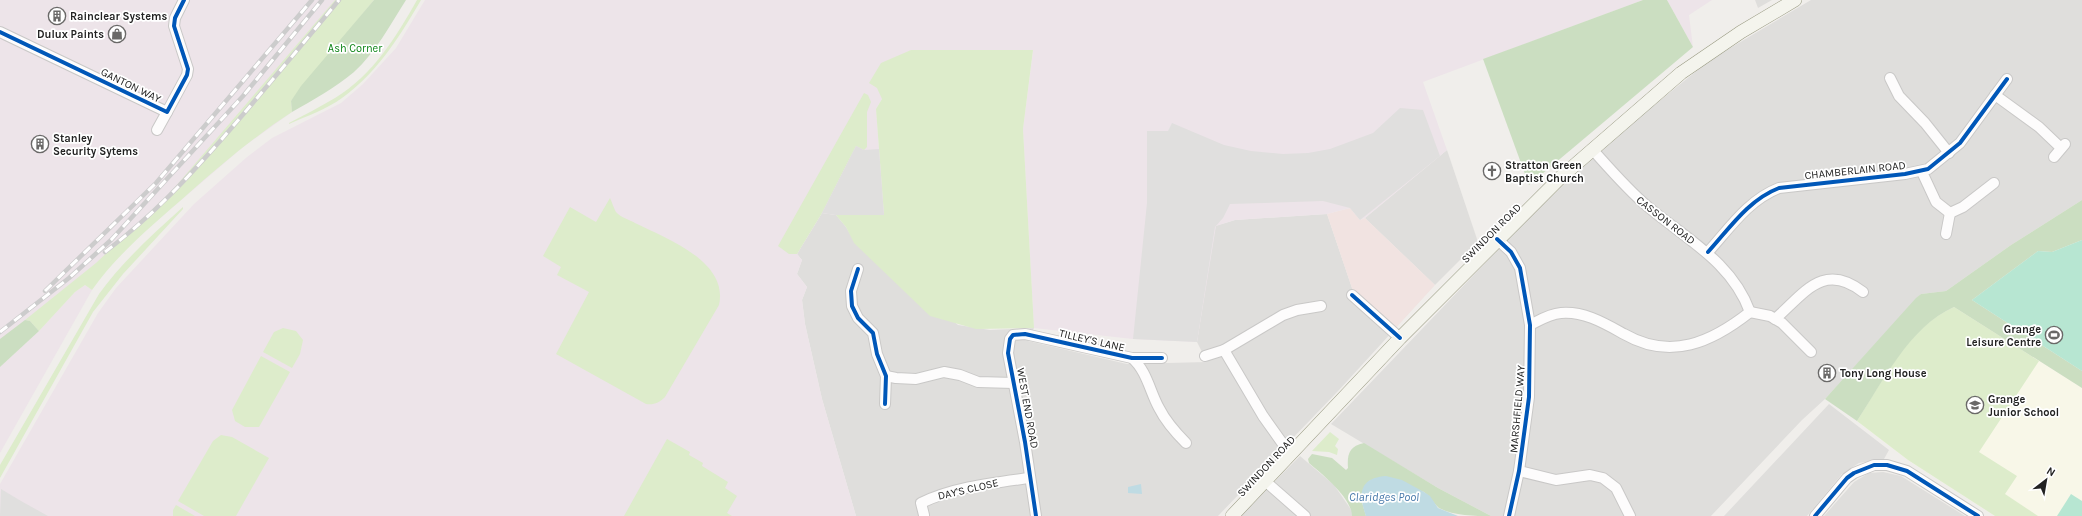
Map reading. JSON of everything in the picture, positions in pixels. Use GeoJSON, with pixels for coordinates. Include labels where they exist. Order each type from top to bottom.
{"type":"FeatureCollection","features":[{"type":"Feature","properties":{"kind":"main road","name":"SWINDON ROAD"},"geometry":{"type":"LineString","coordinates":[[1232,516],[1400,338],[1497,239],[1592,149],[1663,87],[1695,62],[1795,0]]}},
{"type":"Feature","properties":{"kind":"street","name":"GANTON WAY"},"geometry":{"type":"LineString","coordinates":[[157,130],[187,75],[188,69],[174,26],[175,18],[184,0]]}},
{"type":"Feature","properties":{"kind":"street","name":"GANTON WAY"},"geometry":{"type":"LineString","coordinates":[[0,32],[167,112]]}},
{"type":"Feature","properties":{"kind":"street"},"geometry":{"type":"LineString","coordinates":[[1890,78],[1899,96],[1925,123],[1949,153]]}},
{"type":"Feature","properties":{"kind":"street","name":"CHAMBERLAIN ROAD"},"geometry":{"type":"LineString","coordinates":[[1708,252],[1746,209],[1779,188],[1922,172],[1935,165],[1964,139],[2007,79]]}},
{"type":"Feature","properties":{"kind":"street"},"geometry":{"type":"LineString","coordinates":[[1995,95],[2063,146],[2054,158]]}},
{"type":"Feature","properties":{"kind":"street","name":"CASSON ROAD"},"geometry":{"type":"LineString","coordinates":[[1592,149],[1640,200],[1708,252],[1742,291],[1750,312]]}},
{"type":"Feature","properties":{"kind":"street"},"geometry":{"type":"LineString","coordinates":[[1922,172],[1936,202],[1950,213]]}},
{"type":"Feature","properties":{"kind":"street"},"geometry":{"type":"LineString","coordinates":[[1950,213],[1963,207],[1994,183]]}},
{"type":"Feature","properties":{"kind":"street"},"geometry":{"type":"LineString","coordinates":[[1946,234],[1950,213]]}},
{"type":"Feature","properties":{"kind":"street","name":"MARSHFIELD WAY"},"geometry":{"type":"LineString","coordinates":[[1497,239],[1510,252],[1520,268],[1530,325],[1529,397],[1519,471],[1509,516]]}},
{"type":"Feature","properties":{"kind":"street"},"geometry":{"type":"LineString","coordinates":[[858,269],[851,292],[852,306],[858,318],[873,333],[877,354],[886,376],[885,404]]}},
{"type":"Feature","properties":{"kind":"street"},"geometry":{"type":"LineString","coordinates":[[1775,319],[1809,287],[1822,280],[1838,280],[1856,287],[1863,292]]}},
{"type":"Feature","properties":{"kind":"street"},"geometry":{"type":"LineString","coordinates":[[1352,295],[1400,338]]}},
{"type":"Feature","properties":{"kind":"street"},"geometry":{"type":"LineString","coordinates":[[1205,356],[1224,350],[1283,315],[1297,310],[1321,306]]}},
{"type":"Feature","properties":{"kind":"street"},"geometry":{"type":"LineString","coordinates":[[1530,325],[1553,314],[1569,313],[1595,319],[1640,342],[1660,346],[1683,346],[1698,343],[1710,338],[1750,312],[1775,319],[1788,328],[1811,352]]}},
{"type":"Feature","properties":{"kind":"street","name":"TILLEY'S LANE"},"geometry":{"type":"LineString","coordinates":[[1020,334],[1132,358],[1162,358]]}},
{"type":"Feature","properties":{"kind":"street","name":"WEST END ROAD"},"geometry":{"type":"LineString","coordinates":[[1020,334],[1013,335],[1008,345],[1036,516]]}},
{"type":"Feature","properties":{"kind":"street"},"geometry":{"type":"LineString","coordinates":[[1224,350],[1263,416],[1290,454]]}},
{"type":"Feature","properties":{"kind":"street"},"geometry":{"type":"LineString","coordinates":[[1132,358],[1141,367],[1159,408],[1167,422],[1186,443]]}},
{"type":"Feature","properties":{"kind":"street"},"geometry":{"type":"LineString","coordinates":[[886,376],[916,379],[944,372],[960,375],[978,382],[1014,382]]}},
{"type":"Feature","properties":{"kind":"street"},"geometry":{"type":"LineString","coordinates":[[1815,516],[1847,478],[1862,468],[1887,465],[1898,467],[1978,516]]}},
{"type":"Feature","properties":{"kind":"street"},"geometry":{"type":"LineString","coordinates":[[1519,471],[1556,480],[1568,480],[1584,475],[1603,478],[1616,488],[1630,516]]}},
{"type":"Feature","properties":{"kind":"street","name":"DAY'S CLOSE"},"geometry":{"type":"LineString","coordinates":[[924,515],[921,503],[937,495],[991,483],[1029,478]]}},
{"type":"Feature","properties":{"kind":"street"},"geometry":{"type":"LineString","coordinates":[[1265,481],[1305,516]]}},
{"type":"Feature","properties":{"kind":"shaded area"},"geometry":{"type":"Polygon","coordinates":[[[0,0],[374,0],[291,101],[292,112],[243,147],[145,231],[0,348],[0,0]]]}},
{"type":"Feature","properties":{"kind":"shaded area"},"geometry":{"type":"Polygon","coordinates":[[[425,0],[1643,0],[1423,82],[1447,150],[1365,218],[1360,220],[1350,208],[1327,214],[1235,220],[1216,226],[1197,342],[1133,339],[1034,328],[1023,129],[1033,51],[911,50],[876,109],[884,215],[836,215],[822,213],[797,254],[802,260],[797,274],[807,287],[802,300],[805,324],[822,399],[856,516],[0,516],[0,484],[98,313],[116,288],[194,204],[247,157],[272,138],[341,103],[363,84],[396,48],[425,0]]]}},
{"type":"Feature","properties":{"kind":"shaded area"},"geometry":{"type":"Polygon","coordinates":[[[1667,0],[1712,0],[1689,15],[1693,47],[1667,0]]]}},
{"type":"Feature","properties":{"kind":"shaded area"},"geometry":{"type":"Polygon","coordinates":[[[1755,0],[1772,0],[1758,8],[1755,0]]]}},
{"type":"Feature","properties":{"kind":"shaded area"},"geometry":{"type":"Polygon","coordinates":[[[1811,0],[2082,0],[2082,200],[2011,245],[1946,291],[1921,294],[1825,399],[1802,420],[1711,516],[1491,516],[1438,488],[1331,424],[1513,234],[1604,146],[1710,60],[1811,0]]]}},
{"type":"Feature","properties":{"kind":"shaded area"},"geometry":{"type":"Polygon","coordinates":[[[1400,108],[1423,110],[1440,156],[1360,220],[1350,208],[1323,201],[1230,204],[1223,218],[1215,227],[1197,342],[1133,339],[1147,203],[1147,131],[1168,131],[1172,123],[1224,145],[1251,151],[1283,154],[1308,153],[1330,149],[1373,133],[1400,108]]]}},
{"type":"Feature","properties":{"kind":"shaded area"},"geometry":{"type":"Polygon","coordinates":[[[856,146],[864,150],[879,149],[884,215],[836,215],[822,213],[856,146]]]}},
{"type":"Feature","properties":{"kind":"shaded area"},"geometry":{"type":"Polygon","coordinates":[[[1447,150],[1478,242],[1435,285],[1365,218],[1447,150]]]}},
{"type":"Feature","properties":{"kind":"shaded area"},"geometry":{"type":"Polygon","coordinates":[[[1350,208],[1360,220],[1365,218],[1435,285],[1393,331],[1354,294],[1327,214],[1350,208]]]}},
{"type":"Feature","properties":{"kind":"shaded area"},"geometry":{"type":"Polygon","coordinates":[[[822,213],[836,215],[846,227],[853,239],[958,325],[990,330],[1034,328],[1028,341],[1127,364],[1207,362],[1197,342],[1215,226],[1235,220],[1327,214],[1354,294],[1393,331],[1339,390],[1218,516],[856,516],[822,399],[805,324],[802,300],[807,287],[797,274],[802,260],[797,254],[822,213]]]}},
{"type":"Feature","properties":{"kind":"shaded area"},"geometry":{"type":"Polygon","coordinates":[[[85,285],[92,290],[0,453],[0,367],[39,331],[75,292],[85,285]]]}},
{"type":"Feature","properties":{"kind":"shaded area","name":"Grange Junior School"},"geometry":{"type":"Polygon","coordinates":[[[1954,307],[2082,388],[2082,516],[1995,516],[1908,460],[1857,421],[1954,307]]]}},
{"type":"Feature","properties":{"kind":"shaded area"},"geometry":{"type":"Polygon","coordinates":[[[1829,404],[1889,450],[1884,459],[1859,463],[1842,474],[1807,516],[1724,516],[1829,404]]]}},
{"type":"Feature","properties":{"kind":"shaded area"},"geometry":{"type":"Polygon","coordinates":[[[1300,456],[1334,485],[1352,511],[1352,516],[1240,516],[1300,456]]]}},
{"type":"Feature","properties":{"kind":"shaded area"},"geometry":{"type":"Polygon","coordinates":[[[1883,472],[1901,476],[1965,516],[1824,516],[1854,482],[1869,473],[1883,472]]]}},
{"type":"Feature","properties":{"kind":"shaded area"},"geometry":{"type":"Polygon","coordinates":[[[1,489],[21,501],[48,516],[0,516],[1,489]]]}},
{"type":"Feature","properties":{"kind":"green space"},"geometry":{"type":"Polygon","coordinates":[[[335,0],[374,0],[291,101],[292,112],[239,151],[150,227],[114,263],[92,290],[85,285],[75,292],[39,331],[30,321],[25,320],[96,263],[170,193],[335,0]]]}},
{"type":"Feature","properties":{"kind":"green space","name":"Ash Corner"},"geometry":{"type":"Polygon","coordinates":[[[374,0],[406,0],[376,47],[354,72],[332,89],[292,112],[291,101],[301,86],[374,0]]]}},
{"type":"Feature","properties":{"kind":"green space"},"geometry":{"type":"Polygon","coordinates":[[[417,0],[421,0],[387,53],[355,88],[330,106],[289,124],[335,98],[349,89],[361,78],[372,67],[392,41],[417,0]]]}},
{"type":"Feature","properties":{"kind":"green space"},"geometry":{"type":"Polygon","coordinates":[[[1643,0],[1667,0],[1693,47],[1529,185],[1483,59],[1643,0]]]}},
{"type":"Feature","properties":{"kind":"green space"},"geometry":{"type":"Polygon","coordinates":[[[911,50],[1033,50],[1023,129],[1034,328],[976,329],[930,316],[854,243],[846,227],[836,215],[884,215],[876,109],[882,99],[877,88],[869,83],[881,63],[911,50]]]}},
{"type":"Feature","properties":{"kind":"green space"},"geometry":{"type":"Polygon","coordinates":[[[864,93],[868,95],[871,102],[867,112],[867,147],[864,150],[856,146],[822,213],[797,254],[789,254],[778,246],[864,93]]]}},
{"type":"Feature","properties":{"kind":"green space"},"geometry":{"type":"Polygon","coordinates":[[[610,198],[615,211],[618,214],[692,253],[705,264],[714,276],[719,289],[719,305],[665,397],[654,404],[646,404],[556,354],[589,292],[557,275],[561,267],[543,256],[570,207],[596,222],[610,198]]]}},
{"type":"Feature","properties":{"kind":"green space"},"geometry":{"type":"Polygon","coordinates":[[[2082,200],[2082,240],[2052,252],[2038,251],[1972,300],[2082,371],[2082,388],[1954,307],[1938,316],[1910,342],[1887,373],[1857,421],[1825,399],[1921,294],[1946,291],[2011,245],[2082,200]]]}},
{"type":"Feature","properties":{"kind":"green space"},"geometry":{"type":"Polygon","coordinates":[[[183,207],[183,209],[123,274],[93,312],[0,478],[0,465],[99,294],[128,259],[183,207]]]}},
{"type":"Feature","properties":{"kind":"green space","name":"Grange Leisure Centre"},"geometry":{"type":"Polygon","coordinates":[[[2082,240],[2082,371],[1972,300],[2038,251],[2052,252],[2082,240]]]}},
{"type":"Feature","properties":{"kind":"green space","name":"Grange Junior School"},"geometry":{"type":"Polygon","coordinates":[[[1954,307],[2039,361],[1979,452],[2017,476],[2005,494],[2038,516],[1995,516],[1908,460],[1857,421],[1898,356],[1910,341],[1938,316],[1954,307]]]}},
{"type":"Feature","properties":{"kind":"green space"},"geometry":{"type":"Polygon","coordinates":[[[25,320],[30,321],[39,331],[0,367],[0,339],[25,320]]]}},
{"type":"Feature","properties":{"kind":"green space"},"geometry":{"type":"Polygon","coordinates":[[[283,328],[296,331],[303,340],[300,354],[292,368],[263,352],[274,332],[283,328]]]}},
{"type":"Feature","properties":{"kind":"green space"},"geometry":{"type":"Polygon","coordinates":[[[261,356],[290,372],[259,427],[245,427],[235,421],[232,410],[261,356]]]}},
{"type":"Feature","properties":{"kind":"green space"},"geometry":{"type":"Polygon","coordinates":[[[1330,432],[1339,439],[1335,446],[1338,449],[1337,455],[1329,452],[1312,451],[1330,432]]]}},
{"type":"Feature","properties":{"kind":"green space"},"geometry":{"type":"Polygon","coordinates":[[[221,435],[232,437],[269,458],[236,516],[204,516],[178,501],[213,441],[221,435]]]}},
{"type":"Feature","properties":{"kind":"green space"},"geometry":{"type":"Polygon","coordinates":[[[667,439],[690,452],[689,455],[703,463],[702,466],[728,482],[725,488],[737,496],[727,513],[732,516],[624,516],[667,439]]]}},
{"type":"Feature","properties":{"kind":"green space"},"geometry":{"type":"Polygon","coordinates":[[[1364,443],[1438,488],[1491,516],[1465,515],[1445,511],[1439,508],[1424,492],[1382,477],[1369,481],[1361,499],[1366,516],[1352,516],[1351,509],[1342,494],[1309,463],[1308,459],[1312,454],[1332,458],[1346,470],[1348,468],[1348,459],[1352,449],[1359,444],[1364,443]]]}},
{"type":"Feature","properties":{"kind":"green space"},"geometry":{"type":"Polygon","coordinates":[[[2071,494],[2082,501],[2082,516],[2057,516],[2071,494]]]}},
{"type":"Feature","properties":{"kind":"green space"},"geometry":{"type":"Polygon","coordinates":[[[176,505],[195,516],[173,516],[173,510],[176,505]]]}},
{"type":"Feature","properties":{"kind":"water","name":"Claridges Pool"},"geometry":{"type":"Polygon","coordinates":[[[1386,476],[1402,480],[1424,492],[1430,496],[1438,508],[1458,516],[1366,516],[1362,501],[1363,488],[1370,480],[1377,477],[1386,476]]]}},
{"type":"Feature","properties":{"kind":"water"},"geometry":{"type":"Polygon","coordinates":[[[1141,484],[1142,494],[1128,493],[1128,487],[1141,484]]]}},
{"type":"Feature","properties":{"kind":"railway"},"geometry":{"type":"LineString","coordinates":[[45,291],[156,183],[312,0]]}},
{"type":"Feature","properties":{"kind":"railway"},"geometry":{"type":"LineString","coordinates":[[0,332],[69,278],[111,240],[243,96],[322,0]]}},
{"type":"Feature","properties":{"kind":"railway"},"geometry":{"type":"LineString","coordinates":[[105,252],[152,213],[193,171],[251,105],[339,0]]}},
{"type":"Feature","properties":{"kind":"cycle path"},"geometry":{"type":"LineString","coordinates":[[0,32],[167,112],[187,75],[188,69],[174,26],[175,18],[184,0]]}},
{"type":"Feature","properties":{"kind":"cycle path"},"geometry":{"type":"LineString","coordinates":[[1708,252],[1748,207],[1768,193],[1779,188],[1905,174],[1928,169],[1960,143],[2007,79]]}},
{"type":"Feature","properties":{"kind":"cycle path"},"geometry":{"type":"LineString","coordinates":[[1497,239],[1511,252],[1520,268],[1530,325],[1529,397],[1519,471],[1509,516]]}},
{"type":"Feature","properties":{"kind":"cycle path"},"geometry":{"type":"LineString","coordinates":[[858,269],[851,291],[852,306],[858,318],[873,333],[877,354],[886,376],[885,404]]}},
{"type":"Feature","properties":{"kind":"cycle path"},"geometry":{"type":"LineString","coordinates":[[1352,295],[1400,338]]}},
{"type":"Feature","properties":{"kind":"cycle path"},"geometry":{"type":"LineString","coordinates":[[1036,516],[1025,442],[1008,353],[1010,339],[1013,335],[1025,334],[1132,358],[1162,358]]}},
{"type":"Feature","properties":{"kind":"cycle path"},"geometry":{"type":"LineString","coordinates":[[1815,516],[1847,478],[1854,473],[1874,465],[1887,465],[1907,471],[1978,516]]}},
{"type":"Feature","properties":{"kind":"place","name":"Rainclear Systems"},"geometry":{"type":"Point","coordinates":[57,16]}},
{"type":"Feature","properties":{"kind":"place","name":"Dulux Paints"},"geometry":{"type":"Point","coordinates":[117,34]}},
{"type":"Feature","properties":{"kind":"place","name":"Stanley Security Sytems"},"geometry":{"type":"Point","coordinates":[40,144]}},
{"type":"Feature","properties":{"kind":"place","name":"Stratton Green Baptist Church"},"geometry":{"type":"Point","coordinates":[1492,171]}},
{"type":"Feature","properties":{"kind":"place","name":"Grange Leisure Centre"},"geometry":{"type":"Point","coordinates":[2054,335]}},
{"type":"Feature","properties":{"kind":"place","name":"Tony Long House"},"geometry":{"type":"Point","coordinates":[1827,373]}},
{"type":"Feature","properties":{"kind":"place","name":"Grange Junior School"},"geometry":{"type":"Point","coordinates":[1975,405]}}]}
